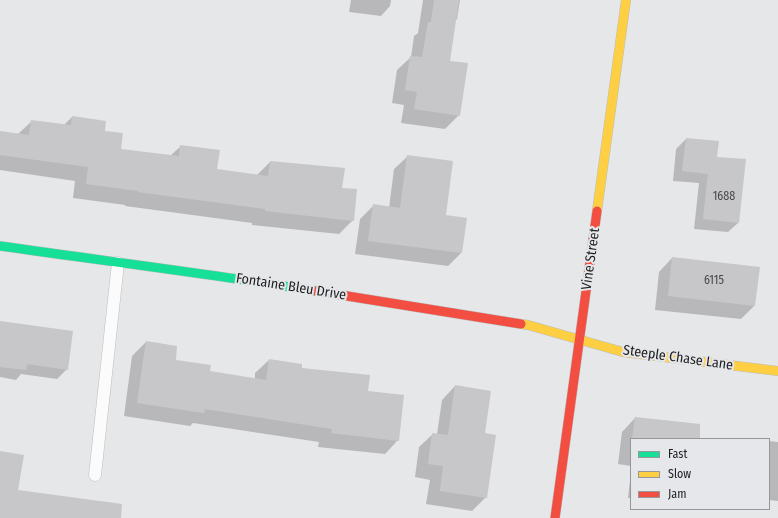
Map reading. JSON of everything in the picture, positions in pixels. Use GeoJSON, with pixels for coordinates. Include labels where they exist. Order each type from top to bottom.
{"type":"FeatureCollection","features":[{"type":"Feature","properties":{"kind":"street","name":"Vine Street"},"geometry":{"type":"LineString","coordinates":[[555,518],[626,0]]}},
{"type":"Feature","properties":{"kind":"street","name":"Fontaine Bleu Drive"},"geometry":{"type":"LineString","coordinates":[[0,246],[236,278],[528,325],[580,340]]}},
{"type":"Feature","properties":{"kind":"street","name":"Steeple Chase Lane"},"geometry":{"type":"LineString","coordinates":[[580,340],[623,352],[778,371]]}},
{"type":"Feature","properties":{"kind":"lane"},"geometry":{"type":"LineString","coordinates":[[95,475],[118,263]]}},
{"type":"Feature","properties":{"kind":"building"},"geometry":{"type":"Polygon","coordinates":[[[434,0],[459,0],[450,61],[468,63],[460,116],[414,109],[417,92],[405,90],[410,56],[422,57],[428,22],[431,22],[434,0]]]}},
{"type":"Feature","properties":{"kind":"building"},"geometry":{"type":"Polygon","coordinates":[[[72,116],[106,121],[105,131],[123,133],[121,149],[179,156],[180,145],[220,150],[217,169],[268,176],[270,161],[345,168],[342,188],[357,189],[354,221],[265,211],[265,209],[86,184],[88,167],[0,155],[0,131],[29,135],[31,120],[71,125],[72,116]]]}},
{"type":"Feature","properties":{"kind":"building"},"geometry":{"type":"Polygon","coordinates":[[[686,138],[719,141],[717,157],[746,159],[739,223],[703,219],[708,174],[682,171],[686,138]]]}},
{"type":"Feature","properties":{"kind":"building"},"geometry":{"type":"Polygon","coordinates":[[[407,155],[453,161],[446,215],[467,218],[462,253],[368,241],[373,204],[400,208],[407,155]]]}},
{"type":"Feature","properties":{"kind":"building"},"geometry":{"type":"Polygon","coordinates":[[[672,257],[760,267],[755,306],[668,296],[672,257]]]}},
{"type":"Feature","properties":{"kind":"building"},"geometry":{"type":"Polygon","coordinates":[[[0,321],[73,331],[68,370],[27,364],[26,370],[0,367],[0,321]]]}},
{"type":"Feature","properties":{"kind":"building"},"geometry":{"type":"Polygon","coordinates":[[[146,341],[177,346],[176,360],[211,365],[210,371],[266,380],[269,359],[302,364],[302,368],[370,375],[368,391],[404,395],[399,441],[331,433],[332,429],[205,409],[204,413],[137,403],[146,341]]]}},
{"type":"Feature","properties":{"kind":"building"},"geometry":{"type":"Polygon","coordinates":[[[455,385],[491,391],[485,433],[496,435],[487,498],[440,491],[443,466],[428,464],[432,433],[448,435],[455,385]]]}},
{"type":"Feature","properties":{"kind":"building"},"geometry":{"type":"Polygon","coordinates":[[[635,417],[700,424],[700,438],[632,438],[635,417]]]}},
{"type":"Feature","properties":{"kind":"building"},"geometry":{"type":"Polygon","coordinates":[[[0,451],[24,455],[18,490],[122,504],[121,518],[0,518],[0,451]]]}},
{"type":"Feature","properties":{"kind":"traffic: fast"},"geometry":{"type":"LineString","coordinates":[[0,246],[316,291]]}},
{"type":"Feature","properties":{"kind":"traffic: slow"},"geometry":{"type":"LineString","coordinates":[[597,211],[626,0]]}},
{"type":"Feature","properties":{"kind":"traffic: slow"},"geometry":{"type":"LineString","coordinates":[[521,324],[623,352],[778,371]]}},
{"type":"Feature","properties":{"kind":"traffic: jam"},"geometry":{"type":"LineString","coordinates":[[555,518],[597,211]]}},
{"type":"Feature","properties":{"kind":"traffic: jam"},"geometry":{"type":"LineString","coordinates":[[316,291],[521,324]]}}]}
